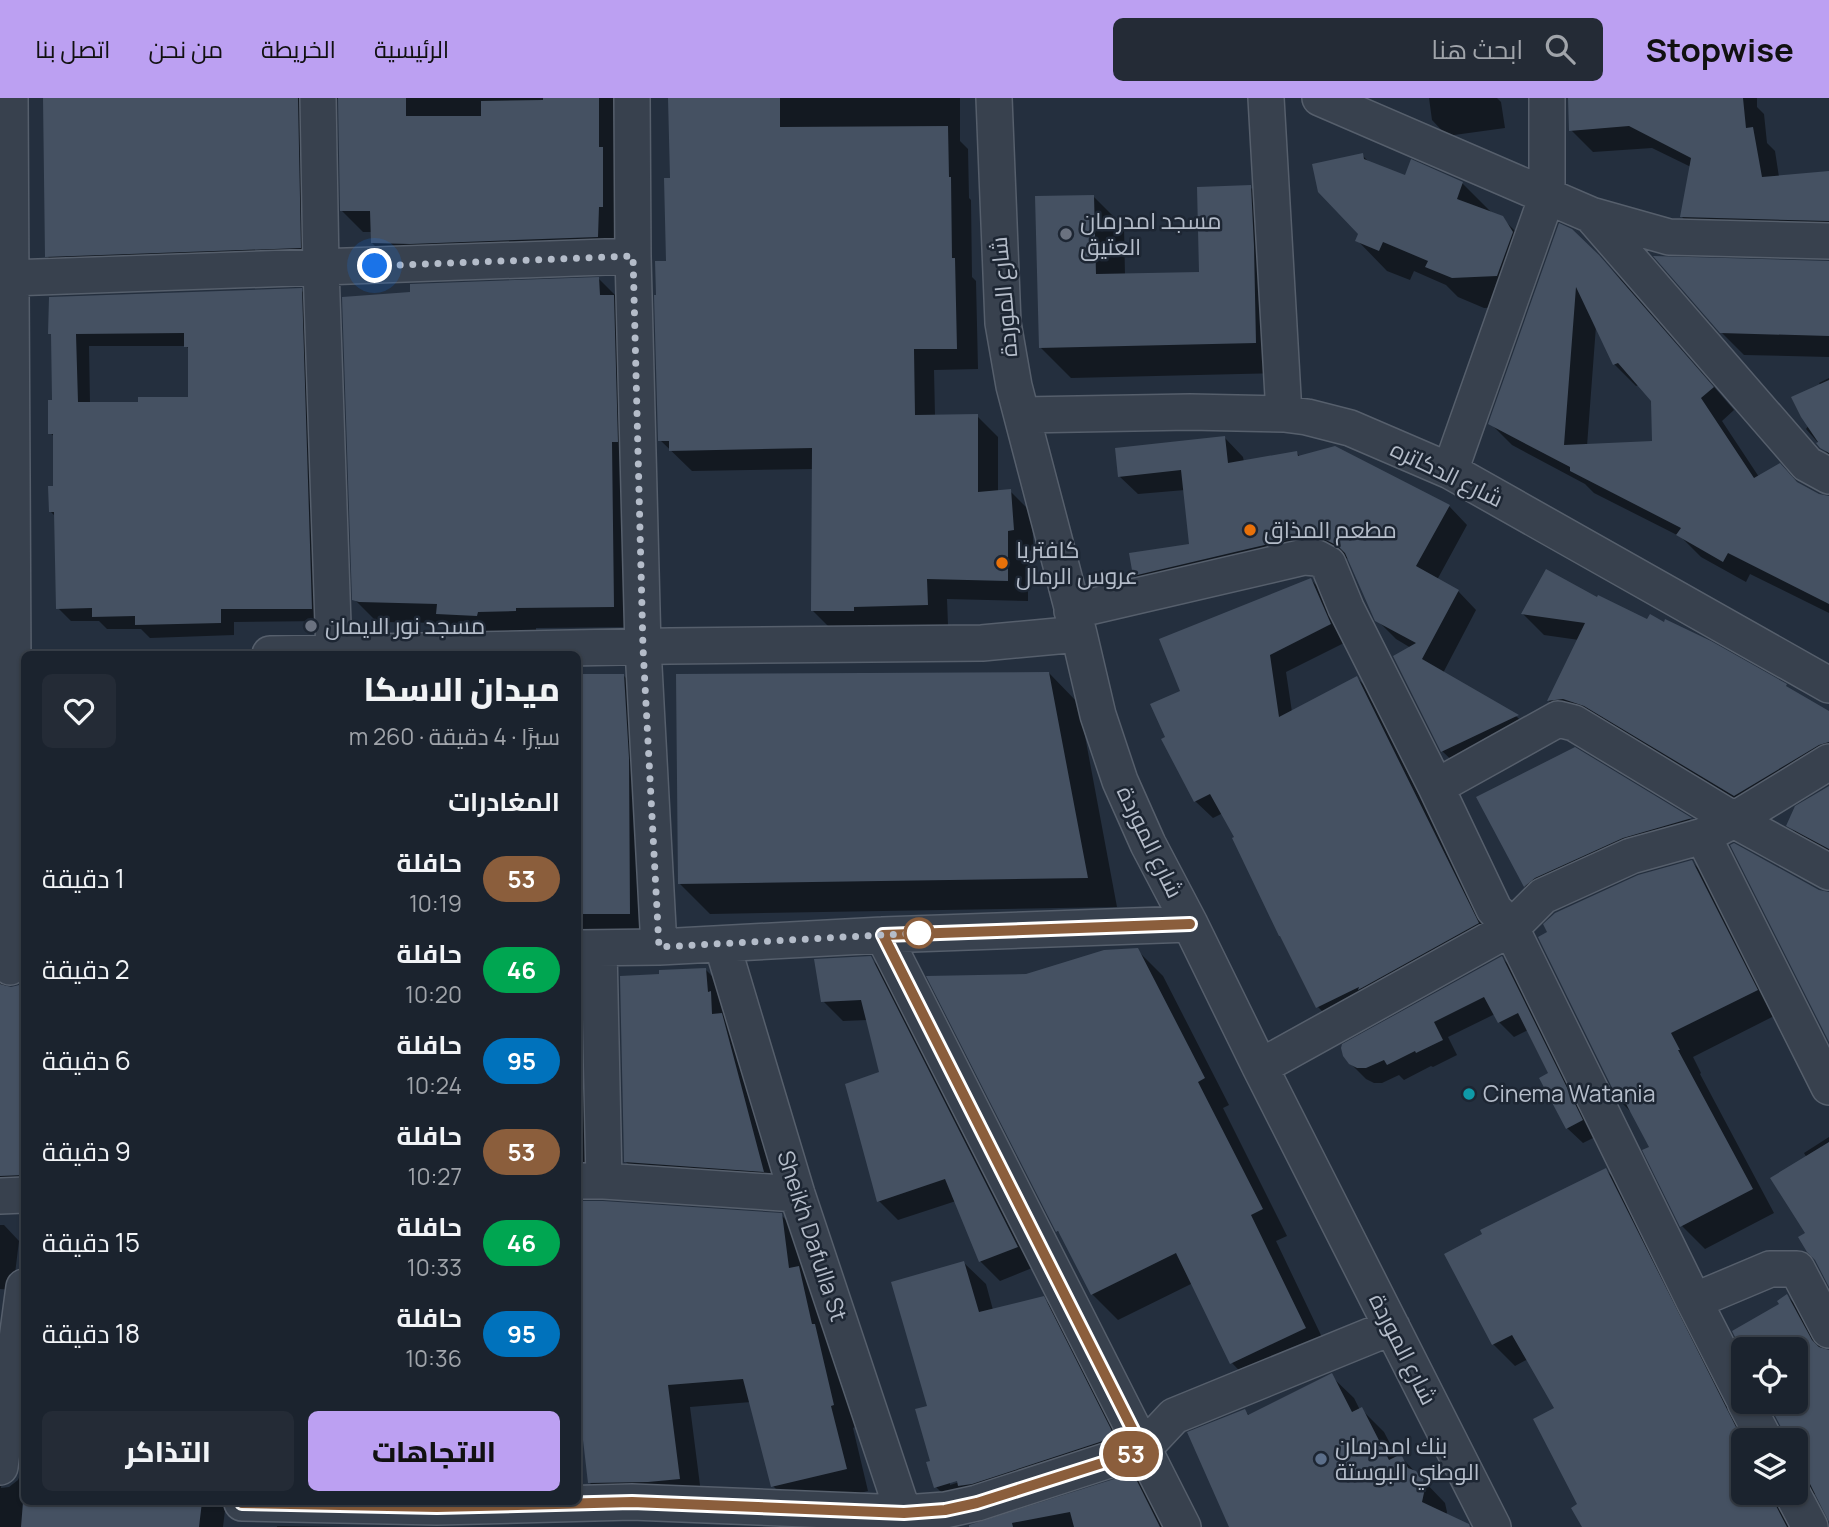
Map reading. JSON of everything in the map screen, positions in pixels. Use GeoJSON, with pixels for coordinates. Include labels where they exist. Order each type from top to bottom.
{"type":"FeatureCollection","features":[{"type":"Feature","properties":{"kind":"street"},"geometry":{"type":"LineString","coordinates":[[10,98],[6,187],[19,664],[12,789],[11,967]]}},
{"type":"Feature","properties":{"kind":"street"},"geometry":{"type":"LineString","coordinates":[[318,98],[321,268],[335,651]]}},
{"type":"Feature","properties":{"kind":"street"},"geometry":{"type":"LineString","coordinates":[[632,98],[633,256],[643,648],[659,947]]}},
{"type":"Feature","properties":{"kind":"street","name":"شارع الموردة"},"geometry":{"type":"LineString","coordinates":[[994,98],[1003,323],[1009,363],[1098,715],[1120,781],[1148,844],[1259,1067],[1493,1527]]}},
{"type":"Feature","properties":{"kind":"street"},"geometry":{"type":"LineString","coordinates":[[1266,98],[1284,414]]}},
{"type":"Feature","properties":{"kind":"street"},"geometry":{"type":"LineString","coordinates":[[1320,98],[1591,215],[1669,237],[1829,241]]}},
{"type":"Feature","properties":{"kind":"street"},"geometry":{"type":"LineString","coordinates":[[1450,471],[1547,196],[1547,98]]}},
{"type":"Feature","properties":{"kind":"street"},"geometry":{"type":"LineString","coordinates":[[1591,215],[1807,464],[1829,476]]}},
{"type":"Feature","properties":{"kind":"street"},"geometry":{"type":"LineString","coordinates":[[10,278],[633,256]]}},
{"type":"Feature","properties":{"kind":"street","name":"شارع الدكاتره"},"geometry":{"type":"LineString","coordinates":[[1022,415],[1190,412],[1284,414],[1350,428],[1450,471],[1829,685]]}},
{"type":"Feature","properties":{"kind":"street"},"geometry":{"type":"LineString","coordinates":[[458,651],[982,643],[1076,623],[1304,557],[1317,558],[1328,564],[1346,608],[1494,909],[1511,928],[1731,1373]]}},
{"type":"Feature","properties":{"kind":"street"},"geometry":{"type":"LineString","coordinates":[[1436,787],[1558,719],[1574,723],[1734,820],[1829,872]]}},
{"type":"Feature","properties":{"kind":"street"},"geometry":{"type":"LineString","coordinates":[[1259,1067],[1511,928],[1544,897],[1631,856],[1703,836],[1829,762]]}},
{"type":"Feature","properties":{"kind":"street"},"geometry":{"type":"LineString","coordinates":[[1703,836],[1829,1087]]}},
{"type":"Feature","properties":{"kind":"street"},"geometry":{"type":"LineString","coordinates":[[797,1194],[591,1181],[588,948],[1190,924]]}},
{"type":"Feature","properties":{"kind":"street"},"geometry":{"type":"LineString","coordinates":[[883,935],[1183,1527]]}},
{"type":"Feature","properties":{"kind":"street","name":"Sheikh Dafulla St"},"geometry":{"type":"LineString","coordinates":[[722,944],[797,1194],[906,1520]]}},
{"type":"Feature","properties":{"kind":"street"},"geometry":{"type":"LineString","coordinates":[[0,1196],[21,1195]]}},
{"type":"Feature","properties":{"kind":"street"},"geometry":{"type":"LineString","coordinates":[[1694,1301],[1770,1269],[1797,1269],[1829,1331]]}},
{"type":"Feature","properties":{"kind":"street"},"geometry":{"type":"LineString","coordinates":[[0,1467],[21,1310]]}},
{"type":"Feature","properties":{"kind":"street"},"geometry":{"type":"LineString","coordinates":[[455,1505],[630,1515],[906,1520],[977,1503],[1143,1450],[1174,1416],[1392,1327]]}},
{"type":"Feature","properties":{"kind":"street"},"geometry":{"type":"LineString","coordinates":[[242,1510],[404,1505]]}},
{"type":"Feature","properties":{"kind":"street"},"geometry":{"type":"LineString","coordinates":[[1798,1505],[1810,1527]]}},
{"type":"Feature","properties":{"kind":"building"},"geometry":{"type":"Polygon","coordinates":[[[43,98],[298,98],[301,248],[45,257],[43,98]]]}},
{"type":"Feature","properties":{"kind":"building"},"geometry":{"type":"Polygon","coordinates":[[[338,98],[406,98],[406,116],[481,116],[481,101],[599,98],[599,147],[603,147],[603,207],[599,207],[598,237],[371,243],[370,211],[340,211],[338,98]]]}},
{"type":"Feature","properties":{"kind":"building"},"geometry":{"type":"Polygon","coordinates":[[[668,98],[780,98],[780,127],[948,126],[957,349],[914,349],[915,415],[978,414],[978,492],[1011,489],[1014,530],[1008,531],[1008,581],[927,579],[928,605],[854,607],[854,611],[811,611],[812,448],[669,451],[669,441],[658,441],[654,295],[655,261],[666,261],[664,178],[670,178],[668,98]]]}},
{"type":"Feature","properties":{"kind":"building"},"geometry":{"type":"Polygon","coordinates":[[[1568,98],[1743,98],[1746,128],[1753,127],[1762,177],[1829,171],[1829,221],[1680,217],[1691,158],[1629,126],[1569,131],[1568,98]]]}},
{"type":"Feature","properties":{"kind":"building"},"geometry":{"type":"Polygon","coordinates":[[[1363,153],[1364,159],[1405,175],[1411,159],[1463,182],[1457,199],[1503,216],[1513,232],[1497,276],[1452,278],[1425,267],[1428,261],[1383,242],[1379,251],[1355,241],[1358,234],[1318,192],[1312,164],[1363,153]]]}},
{"type":"Feature","properties":{"kind":"building","name":"مسجد امدرمان العتيق"},"geometry":{"type":"Polygon","coordinates":[[[1251,185],[1256,343],[1039,348],[1035,196],[1094,195],[1096,274],[1199,272],[1197,187],[1251,185]]]}},
{"type":"Feature","properties":{"kind":"building"},"geometry":{"type":"Polygon","coordinates":[[[1559,223],[1572,229],[1599,255],[1714,387],[1701,398],[1754,478],[1780,463],[1797,482],[1819,494],[1829,496],[1829,604],[1728,553],[1723,562],[1676,535],[1681,528],[1570,471],[1570,467],[1488,424],[1559,223]],[[1576,287],[1564,445],[1652,441],[1651,401],[1618,363],[1613,365],[1576,287]]]}},
{"type":"Feature","properties":{"kind":"building"},"geometry":{"type":"Polygon","coordinates":[[[1653,256],[1829,261],[1829,336],[1720,333],[1653,256]]]}},
{"type":"Feature","properties":{"kind":"building"},"geometry":{"type":"Polygon","coordinates":[[[599,277],[600,295],[614,295],[618,442],[612,442],[614,607],[516,608],[516,611],[478,612],[477,616],[436,614],[437,604],[352,600],[342,297],[410,292],[410,284],[599,277]]]}},
{"type":"Feature","properties":{"kind":"building"},"geometry":{"type":"Polygon","coordinates":[[[302,288],[312,609],[221,609],[221,623],[135,625],[135,616],[92,617],[92,608],[56,609],[54,512],[49,512],[48,486],[53,486],[53,434],[48,434],[48,400],[52,400],[49,297],[302,288]],[[184,333],[76,334],[78,402],[138,402],[138,397],[188,397],[188,347],[184,347],[184,333]]]}},
{"type":"Feature","properties":{"kind":"building"},"geometry":{"type":"Polygon","coordinates":[[[1829,380],[1829,453],[1816,443],[1818,442],[1791,397],[1829,380]]]}},
{"type":"Feature","properties":{"kind":"building"},"geometry":{"type":"Polygon","coordinates":[[[1225,436],[1228,463],[1297,451],[1298,456],[1335,446],[1450,505],[1416,566],[1459,590],[1422,659],[1519,715],[1441,752],[1393,656],[1416,643],[1375,621],[1345,553],[1326,540],[1299,537],[1133,576],[1129,553],[1189,544],[1181,470],[1118,477],[1115,448],[1225,436]]]}},
{"type":"Feature","properties":{"kind":"building"},"geometry":{"type":"Polygon","coordinates":[[[1546,569],[1597,597],[1598,595],[1647,619],[1650,614],[1664,622],[1665,619],[1711,641],[1787,684],[1786,686],[1829,711],[1829,742],[1819,745],[1734,796],[1584,706],[1563,699],[1547,701],[1585,623],[1521,614],[1546,569]]]}},
{"type":"Feature","properties":{"kind":"building"},"geometry":{"type":"Polygon","coordinates":[[[1311,578],[1331,624],[1270,655],[1279,717],[1357,676],[1479,923],[1358,990],[1359,987],[1316,1008],[1232,838],[1234,837],[1210,794],[1194,802],[1161,739],[1165,737],[1150,704],[1180,691],[1159,639],[1311,578]]]}},
{"type":"Feature","properties":{"kind":"building"},"geometry":{"type":"Polygon","coordinates":[[[1049,672],[1088,878],[678,884],[676,674],[1049,672]]]}},
{"type":"Feature","properties":{"kind":"building"},"geometry":{"type":"Polygon","coordinates":[[[581,674],[624,674],[629,758],[630,914],[581,914],[581,674]]]}},
{"type":"Feature","properties":{"kind":"building"},"geometry":{"type":"Polygon","coordinates":[[[1575,747],[1692,818],[1623,838],[1535,878],[1524,887],[1476,797],[1575,747]]]}},
{"type":"Feature","properties":{"kind":"building"},"geometry":{"type":"Polygon","coordinates":[[[1829,786],[1829,849],[1786,826],[1795,806],[1829,786]]]}},
{"type":"Feature","properties":{"kind":"building"},"geometry":{"type":"Polygon","coordinates":[[[1734,843],[1819,890],[1829,892],[1829,1042],[1730,845],[1734,843]]]}},
{"type":"Feature","properties":{"kind":"building"},"geometry":{"type":"Polygon","coordinates":[[[1692,860],[1758,990],[1671,1033],[1753,1189],[1680,1227],[1642,1150],[1649,1147],[1624,1100],[1619,1102],[1538,937],[1547,932],[1543,924],[1555,913],[1638,875],[1692,860]]]}},
{"type":"Feature","properties":{"kind":"building"},"geometry":{"type":"Polygon","coordinates":[[[1138,948],[1205,1078],[1198,1082],[1263,1209],[1251,1215],[1306,1328],[1230,1364],[1176,1253],[1091,1295],[1058,1231],[1056,1232],[926,976],[1026,974],[1104,950],[1138,948]]]}},
{"type":"Feature","properties":{"kind":"building"},"geometry":{"type":"Polygon","coordinates":[[[871,956],[1018,1247],[979,1262],[945,1179],[877,1202],[845,1084],[879,1072],[861,1000],[821,1002],[814,959],[871,956]]]}},
{"type":"Feature","properties":{"kind":"building"},"geometry":{"type":"Polygon","coordinates":[[[1502,956],[1583,1120],[1566,1129],[1539,1078],[1548,1073],[1518,1013],[1498,1023],[1484,997],[1434,1022],[1443,1040],[1416,1053],[1415,1051],[1387,1065],[1384,1060],[1366,1068],[1349,1064],[1343,1056],[1342,1044],[1502,956]]]}},
{"type":"Feature","properties":{"kind":"building"},"geometry":{"type":"Polygon","coordinates":[[[706,968],[712,1014],[722,1013],[764,1172],[624,1162],[620,976],[659,974],[659,970],[706,968]]]}},
{"type":"Feature","properties":{"kind":"building"},"geometry":{"type":"Polygon","coordinates":[[[21,983],[21,1175],[0,1176],[0,984],[11,987],[21,983]]]}},
{"type":"Feature","properties":{"kind":"building"},"geometry":{"type":"Polygon","coordinates":[[[581,1052],[583,1161],[581,1161],[581,1052]]]}},
{"type":"Feature","properties":{"kind":"building"},"geometry":{"type":"Polygon","coordinates":[[[1829,1142],[1829,1287],[1815,1260],[1798,1237],[1805,1233],[1770,1178],[1829,1142]]]}},
{"type":"Feature","properties":{"kind":"building"},"geometry":{"type":"Polygon","coordinates":[[[1606,1168],[1736,1428],[1731,1428],[1731,1505],[1776,1505],[1787,1527],[1582,1527],[1571,1508],[1577,1504],[1533,1419],[1554,1408],[1512,1335],[1492,1345],[1444,1254],[1482,1234],[1480,1230],[1606,1168]]]}},
{"type":"Feature","properties":{"kind":"building"},"geometry":{"type":"Polygon","coordinates":[[[581,1201],[782,1213],[789,1268],[799,1266],[812,1324],[815,1324],[847,1469],[771,1487],[743,1379],[668,1385],[680,1479],[588,1483],[581,1423],[581,1201]]]}},
{"type":"Feature","properties":{"kind":"building"},"geometry":{"type":"Polygon","coordinates":[[[964,1261],[979,1312],[1044,1296],[1115,1437],[972,1484],[958,1486],[957,1481],[934,1488],[926,1462],[930,1461],[915,1409],[927,1406],[891,1282],[964,1261]]]}},
{"type":"Feature","properties":{"kind":"building"},"geometry":{"type":"Polygon","coordinates":[[[1787,1294],[1812,1340],[1819,1347],[1829,1350],[1829,1522],[1808,1482],[1808,1428],[1781,1428],[1774,1414],[1808,1414],[1808,1337],[1735,1337],[1732,1331],[1779,1304],[1777,1301],[1787,1294]]]}},
{"type":"Feature","properties":{"kind":"building"},"geometry":{"type":"Polygon","coordinates":[[[1332,1373],[1352,1412],[1362,1407],[1389,1460],[1401,1454],[1408,1468],[1416,1471],[1423,1479],[1425,1488],[1422,1502],[1469,1524],[1470,1527],[1229,1527],[1187,1432],[1245,1409],[1248,1415],[1332,1373]]]}},
{"type":"Feature","properties":{"kind":"building"},"geometry":{"type":"Polygon","coordinates":[[[1133,1473],[1160,1527],[1074,1527],[1070,1512],[1012,1523],[1013,1527],[969,1527],[969,1525],[1133,1473]]]}},
{"type":"Feature","properties":{"kind":"building"},"geometry":{"type":"Polygon","coordinates":[[[23,1505],[202,1505],[199,1527],[21,1527],[23,1505]]]}},
{"type":"Feature","properties":{"kind":"bus line","name":"53"},"geometry":{"type":"LineString","coordinates":[[581,1503],[632,1502],[904,1513],[945,1510],[977,1503],[1143,1450],[883,935],[1190,924]]}},
{"type":"Feature","properties":{"kind":"bus line","name":"53"},"geometry":{"type":"LineString","coordinates":[[340,1505],[515,1505]]}},
{"type":"Feature","properties":{"kind":"place","name":"مسجد امدرمان العتيق"},"geometry":{"type":"Point","coordinates":[1066,234]}},
{"type":"Feature","properties":{"kind":"place","name":"مطعم المذاق"},"geometry":{"type":"Point","coordinates":[1250,530]}},
{"type":"Feature","properties":{"kind":"place","name":"كافتريا عروس الرمال"},"geometry":{"type":"Point","coordinates":[1002,563]}},
{"type":"Feature","properties":{"kind":"place","name":"مسجد نور الايمان"},"geometry":{"type":"Point","coordinates":[311,626]}},
{"type":"Feature","properties":{"kind":"place","name":"Cinema Watania"},"geometry":{"type":"Point","coordinates":[1469,1094]}},
{"type":"Feature","properties":{"kind":"place","name":"بنك امدرمان الوطني البوستة"},"geometry":{"type":"Point","coordinates":[1321,1459]}},
{"type":"Feature","properties":{"kind":"route"},"geometry":{"type":"LineString","coordinates":[[375,266],[633,256],[643,648],[659,947],[919,933]]}}]}
